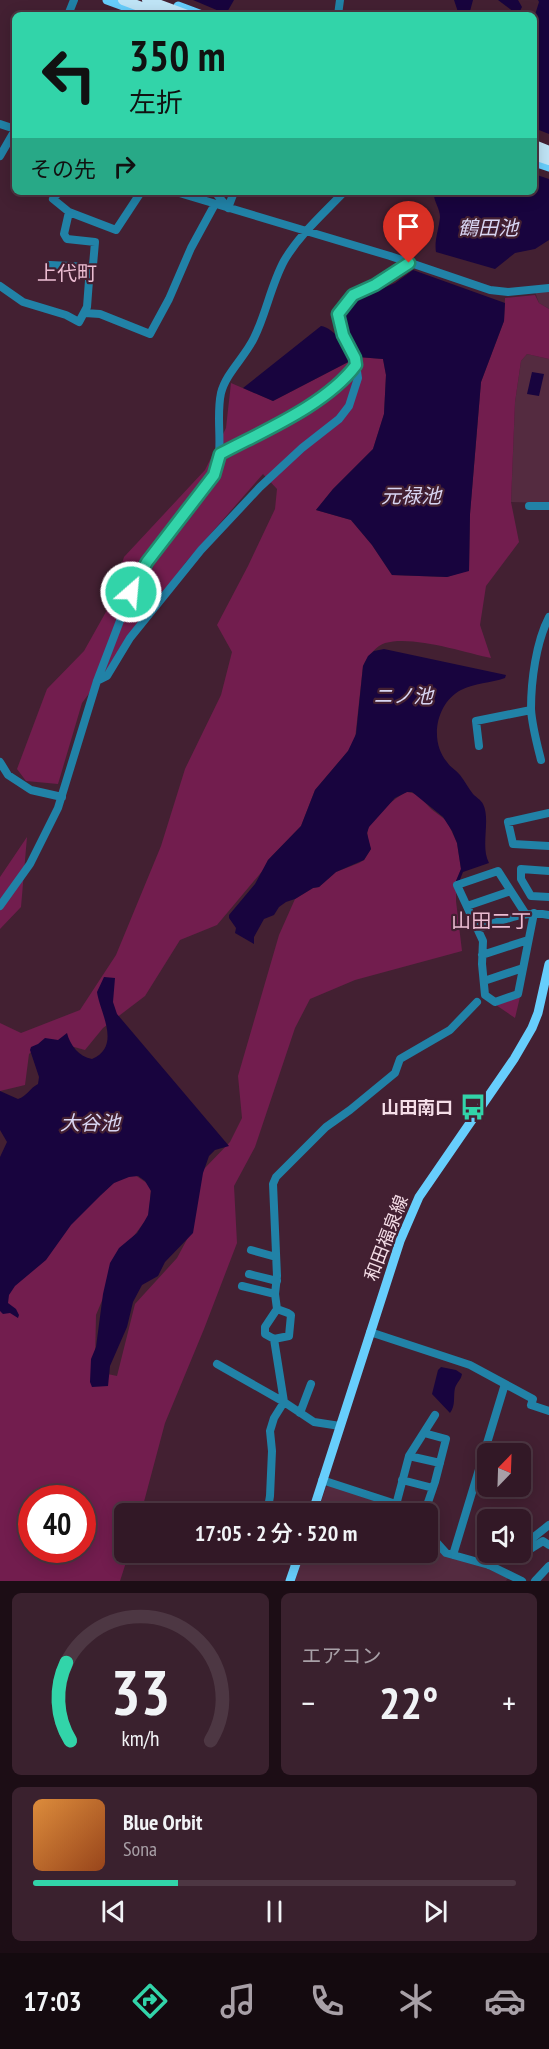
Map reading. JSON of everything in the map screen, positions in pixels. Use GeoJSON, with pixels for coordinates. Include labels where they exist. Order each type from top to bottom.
{"type":"FeatureCollection","features":[{"type":"Feature","properties":{"kind":"highway"},"geometry":{"type":"LineString","coordinates":[[123,0],[155,12]]}},
{"type":"Feature","properties":{"kind":"highway"},"geometry":{"type":"LineString","coordinates":[[147,0],[179,12]]}},
{"type":"Feature","properties":{"kind":"main road"},"geometry":{"type":"LineString","coordinates":[[107,0],[136,12]]}},
{"type":"Feature","properties":{"kind":"main road"},"geometry":{"type":"LineString","coordinates":[[162,0],[194,12]]}},
{"type":"Feature","properties":{"kind":"main road","name":"和田福泉線"},"geometry":{"type":"LineString","coordinates":[[315,1503],[400,1241],[419,1197],[524,1043],[538,1013],[549,964]]}},
{"type":"Feature","properties":{"kind":"main road"},"geometry":{"type":"LineString","coordinates":[[290,1581],[296,1563]]}},
{"type":"Feature","properties":{"kind":"street"},"geometry":{"type":"LineString","coordinates":[[0,156],[12,134]]}},
{"type":"Feature","properties":{"kind":"street"},"geometry":{"type":"LineString","coordinates":[[56,195],[53,199],[69,212],[116,230],[139,195]]}},
{"type":"Feature","properties":{"kind":"street"},"geometry":{"type":"LineString","coordinates":[[186,195],[490,290],[508,292],[549,288]]}},
{"type":"Feature","properties":{"kind":"street"},"geometry":{"type":"LineString","coordinates":[[218,195],[228,208]]}},
{"type":"Feature","properties":{"kind":"street"},"geometry":{"type":"LineString","coordinates":[[228,208],[233,195]]}},
{"type":"Feature","properties":{"kind":"street"},"geometry":{"type":"LineString","coordinates":[[0,906],[30,864],[48,831],[62,797],[97,681],[131,592],[147,562],[214,475],[220,454],[218,411],[227,378],[253,340],[283,264],[292,248],[341,195]]}},
{"type":"Feature","properties":{"kind":"street"},"geometry":{"type":"LineString","coordinates":[[85,313],[100,314],[150,334],[214,204]]}},
{"type":"Feature","properties":{"kind":"street"},"geometry":{"type":"LineString","coordinates":[[0,286],[23,302],[66,315],[79,322],[85,313],[95,242],[68,239],[64,234],[69,212]]}},
{"type":"Feature","properties":{"kind":"street"},"geometry":{"type":"LineString","coordinates":[[97,681],[107,676],[130,638],[201,550],[266,480],[339,419],[349,406],[358,378],[355,358],[343,335],[338,314],[353,295],[375,285],[409,263]]}},
{"type":"Feature","properties":{"kind":"street"},"geometry":{"type":"LineString","coordinates":[[50,265],[90,267]]}},
{"type":"Feature","properties":{"kind":"street"},"geometry":{"type":"LineString","coordinates":[[220,454],[306,408],[334,387],[356,365]]}},
{"type":"Feature","properties":{"kind":"street"},"geometry":{"type":"LineString","coordinates":[[529,506],[549,506]]}},
{"type":"Feature","properties":{"kind":"street"},"geometry":{"type":"LineString","coordinates":[[541,760],[531,710],[535,660],[541,633],[549,618]]}},
{"type":"Feature","properties":{"kind":"street"},"geometry":{"type":"LineString","coordinates":[[479,746],[476,721],[531,710]]}},
{"type":"Feature","properties":{"kind":"street"},"geometry":{"type":"LineString","coordinates":[[0,762],[8,775],[31,790],[62,797]]}},
{"type":"Feature","properties":{"kind":"street"},"geometry":{"type":"LineString","coordinates":[[549,813],[508,822],[513,844],[549,846]]}},
{"type":"Feature","properties":{"kind":"street"},"geometry":{"type":"LineString","coordinates":[[549,871],[521,869],[520,879],[531,896],[549,897]]}},
{"type":"Feature","properties":{"kind":"street"},"geometry":{"type":"LineString","coordinates":[[525,913],[498,871],[458,885],[483,941],[485,995],[495,1002],[518,994],[534,912]]}},
{"type":"Feature","properties":{"kind":"street"},"geometry":{"type":"LineString","coordinates":[[467,906],[511,891]]}},
{"type":"Feature","properties":{"kind":"street"},"geometry":{"type":"LineString","coordinates":[[477,929],[525,913],[549,915]]}},
{"type":"Feature","properties":{"kind":"street"},"geometry":{"type":"LineString","coordinates":[[482,955],[528,940]]}},
{"type":"Feature","properties":{"kind":"street"},"geometry":{"type":"LineString","coordinates":[[484,981],[523,968]]}},
{"type":"Feature","properties":{"kind":"street"},"geometry":{"type":"LineString","coordinates":[[277,1309],[288,1312],[291,1316],[289,1336],[274,1339],[265,1334],[265,1327],[277,1309],[273,1185],[276,1177],[326,1126],[350,1110],[395,1073],[400,1059],[450,1030],[477,1002]]}},
{"type":"Feature","properties":{"kind":"street"},"geometry":{"type":"LineString","coordinates":[[251,1250],[276,1257]]}},
{"type":"Feature","properties":{"kind":"street"},"geometry":{"type":"LineString","coordinates":[[249,1274],[277,1281]]}},
{"type":"Feature","properties":{"kind":"street"},"geometry":{"type":"LineString","coordinates":[[242,1286],[275,1294]]}},
{"type":"Feature","properties":{"kind":"street"},"geometry":{"type":"LineString","coordinates":[[370,1332],[470,1365],[533,1399],[531,1405],[549,1412]]}},
{"type":"Feature","properties":{"kind":"street"},"geometry":{"type":"LineString","coordinates":[[269,1503],[272,1451],[270,1431],[274,1418],[284,1402],[274,1339]]}},
{"type":"Feature","properties":{"kind":"street"},"geometry":{"type":"LineString","coordinates":[[217,1364],[314,1422],[340,1426]]}},
{"type":"Feature","properties":{"kind":"street"},"geometry":{"type":"LineString","coordinates":[[300,1413],[311,1384]]}},
{"type":"Feature","properties":{"kind":"street"},"geometry":{"type":"LineString","coordinates":[[453,1555],[505,1384]]}},
{"type":"Feature","properties":{"kind":"street"},"geometry":{"type":"LineString","coordinates":[[396,1503],[410,1456],[435,1414]]}},
{"type":"Feature","properties":{"kind":"street"},"geometry":{"type":"LineString","coordinates":[[424,1433],[446,1439],[428,1503]]}},
{"type":"Feature","properties":{"kind":"street"},"geometry":{"type":"LineString","coordinates":[[410,1456],[440,1464]]}},
{"type":"Feature","properties":{"kind":"street"},"geometry":{"type":"LineString","coordinates":[[322,1480],[393,1503]]}},
{"type":"Feature","properties":{"kind":"street"},"geometry":{"type":"LineString","coordinates":[[402,1480],[433,1488]]}},
{"type":"Feature","properties":{"kind":"street"},"geometry":{"type":"LineString","coordinates":[[531,1540],[549,1525]]}},
{"type":"Feature","properties":{"kind":"street"},"geometry":{"type":"LineString","coordinates":[[531,1548],[543,1540],[549,1545]]}},
{"type":"Feature","properties":{"kind":"street"},"geometry":{"type":"LineString","coordinates":[[438,1544],[446,1553],[489,1565],[522,1581]]}},
{"type":"Feature","properties":{"kind":"street"},"geometry":{"type":"LineString","coordinates":[[489,1565],[493,1563]]}},
{"type":"Feature","properties":{"kind":"street"},"geometry":{"type":"LineString","coordinates":[[535,1581],[549,1566]]}},
{"type":"Feature","properties":{"kind":"shaded area"},"geometry":{"type":"Polygon","coordinates":[[[535,292],[549,292],[549,309],[539,303],[535,292]]]}},
{"type":"Feature","properties":{"kind":"shaded area"},"geometry":{"type":"Polygon","coordinates":[[[535,295],[539,303],[549,309],[549,359],[527,354],[521,361],[515,402],[511,502],[519,542],[486,586],[480,625],[491,658],[438,645],[409,641],[385,643],[375,649],[363,666],[355,739],[348,751],[315,790],[301,826],[268,860],[264,869],[217,925],[180,940],[145,996],[103,1028],[85,1050],[45,1039],[29,1054],[25,1085],[0,1091],[0,1023],[21,1033],[80,1010],[116,955],[161,846],[185,769],[221,695],[232,652],[217,625],[275,509],[277,489],[263,474],[186,562],[82,703],[58,784],[26,781],[17,769],[47,689],[84,651],[107,610],[124,557],[205,470],[226,428],[231,383],[273,401],[358,357],[383,359],[386,375],[384,414],[373,449],[333,489],[316,510],[351,520],[372,545],[392,575],[447,577],[469,570],[470,514],[481,382],[504,321],[505,298],[535,295]]]}},
{"type":"Feature","properties":{"kind":"shaded area"},"geometry":{"type":"Polygon","coordinates":[[[527,354],[549,359],[549,503],[511,502],[515,402],[521,361],[527,354]]]}},
{"type":"Feature","properties":{"kind":"shaded area"},"geometry":{"type":"Polygon","coordinates":[[[407,792],[417,794],[447,821],[457,843],[461,869],[456,881],[456,901],[462,951],[355,980],[310,999],[295,1028],[255,1147],[234,1186],[237,1243],[165,1423],[144,1503],[114,1503],[114,1563],[126,1563],[120,1581],[0,1581],[0,1301],[18,1273],[112,1184],[132,1173],[151,1186],[149,1216],[123,1250],[96,1315],[95,1361],[98,1372],[117,1376],[135,1304],[177,1258],[192,1230],[203,1170],[230,1142],[242,1118],[238,1076],[279,935],[295,899],[319,887],[336,872],[364,860],[371,849],[367,834],[370,824],[396,798],[407,792]]]}},
{"type":"Feature","properties":{"kind":"shaded area"},"geometry":{"type":"Polygon","coordinates":[[[27,837],[21,907],[0,929],[0,877],[27,837]]]}},
{"type":"Feature","properties":{"kind":"shaded area"},"geometry":{"type":"Polygon","coordinates":[[[520,997],[515,1018],[496,1005],[520,997]]]}},
{"type":"Feature","properties":{"kind":"shaded area"},"geometry":{"type":"Polygon","coordinates":[[[329,1485],[381,1503],[321,1503],[326,1487],[329,1485]]]}},
{"type":"Feature","properties":{"kind":"shaded area"},"geometry":{"type":"Polygon","coordinates":[[[438,1548],[446,1556],[484,1567],[508,1578],[506,1581],[295,1581],[301,1563],[438,1563],[438,1548]]]}},
{"type":"Feature","properties":{"kind":"water"},"geometry":{"type":"Polygon","coordinates":[[[193,0],[234,0],[227,12],[221,12],[193,0]]]}},
{"type":"Feature","properties":{"kind":"water"},"geometry":{"type":"Polygon","coordinates":[[[454,0],[473,0],[470,12],[458,12],[454,0]]]}},
{"type":"Feature","properties":{"kind":"water"},"geometry":{"type":"Polygon","coordinates":[[[498,0],[518,0],[522,7],[520,12],[514,12],[498,0]]]}},
{"type":"Feature","properties":{"kind":"water"},"geometry":{"type":"Polygon","coordinates":[[[538,0],[549,0],[549,134],[537,129],[536,12],[538,0]]]}},
{"type":"Feature","properties":{"kind":"water","name":"鶴田池"},"geometry":{"type":"Polygon","coordinates":[[[537,175],[549,179],[549,240],[535,249],[515,253],[495,269],[436,252],[440,217],[434,195],[537,195],[537,175]]]}},
{"type":"Feature","properties":{"kind":"water","name":"元禄池"},"geometry":{"type":"Polygon","coordinates":[[[413,270],[505,303],[504,321],[481,382],[470,514],[469,571],[447,577],[392,575],[372,545],[351,520],[316,510],[333,489],[373,449],[384,414],[386,375],[383,359],[358,357],[345,327],[343,314],[356,300],[395,283],[413,270]]]}},
{"type":"Feature","properties":{"kind":"water"},"geometry":{"type":"Polygon","coordinates":[[[321,326],[331,330],[340,339],[347,350],[350,361],[273,401],[243,388],[321,326]]]}},
{"type":"Feature","properties":{"kind":"water"},"geometry":{"type":"Polygon","coordinates":[[[532,372],[544,374],[539,396],[527,394],[532,372]]]}},
{"type":"Feature","properties":{"kind":"water","name":"ニノ池"},"geometry":{"type":"Polygon","coordinates":[[[384,649],[506,675],[505,678],[477,684],[452,696],[441,713],[437,733],[441,753],[483,804],[486,818],[485,849],[489,863],[463,872],[459,882],[456,881],[461,869],[457,843],[452,831],[443,817],[412,792],[407,792],[395,798],[369,827],[367,833],[371,849],[364,860],[336,872],[319,887],[279,907],[274,915],[264,919],[254,937],[254,944],[235,933],[236,928],[229,915],[255,884],[268,860],[301,826],[315,790],[348,751],[356,734],[363,666],[368,656],[374,651],[384,649]]]}},
{"type":"Feature","properties":{"kind":"water","name":"大谷池"},"geometry":{"type":"Polygon","coordinates":[[[104,977],[115,978],[113,1002],[117,1014],[229,1146],[215,1150],[209,1156],[203,1173],[193,1233],[165,1262],[158,1276],[142,1285],[133,1302],[127,1327],[110,1366],[108,1386],[92,1387],[90,1382],[91,1359],[96,1347],[103,1294],[110,1263],[119,1248],[137,1233],[148,1215],[151,1191],[145,1181],[138,1176],[114,1183],[71,1225],[46,1260],[15,1286],[9,1295],[8,1303],[16,1309],[18,1318],[10,1313],[3,1314],[0,1311],[0,1157],[7,1142],[0,1130],[0,1091],[18,1099],[38,1084],[39,1077],[30,1050],[45,1038],[58,1040],[67,1033],[70,1042],[83,1056],[92,1059],[101,1053],[108,1038],[97,992],[104,977]]]}},
{"type":"Feature","properties":{"kind":"water"},"geometry":{"type":"Polygon","coordinates":[[[441,1367],[456,1370],[462,1374],[455,1388],[454,1404],[450,1413],[432,1394],[438,1370],[441,1367]]]}},
{"type":"Feature","properties":{"kind":"place","name":"山田南口"},"geometry":{"type":"Point","coordinates":[473,1107]}},
{"type":"Feature","properties":{"kind":"district","name":"上代町"},"geometry":{"type":"Point","coordinates":[67,273]}},
{"type":"Feature","properties":{"kind":"district","name":"山田二丁"},"geometry":{"type":"Point","coordinates":[491,921]}},
{"type":"Feature","properties":{"kind":"route"},"geometry":{"type":"LineString","coordinates":[[131,592],[147,562],[214,475],[220,454],[244,439],[306,408],[350,373],[356,365],[355,358],[343,335],[338,314],[353,295],[375,285],[409,263]]}}]}
